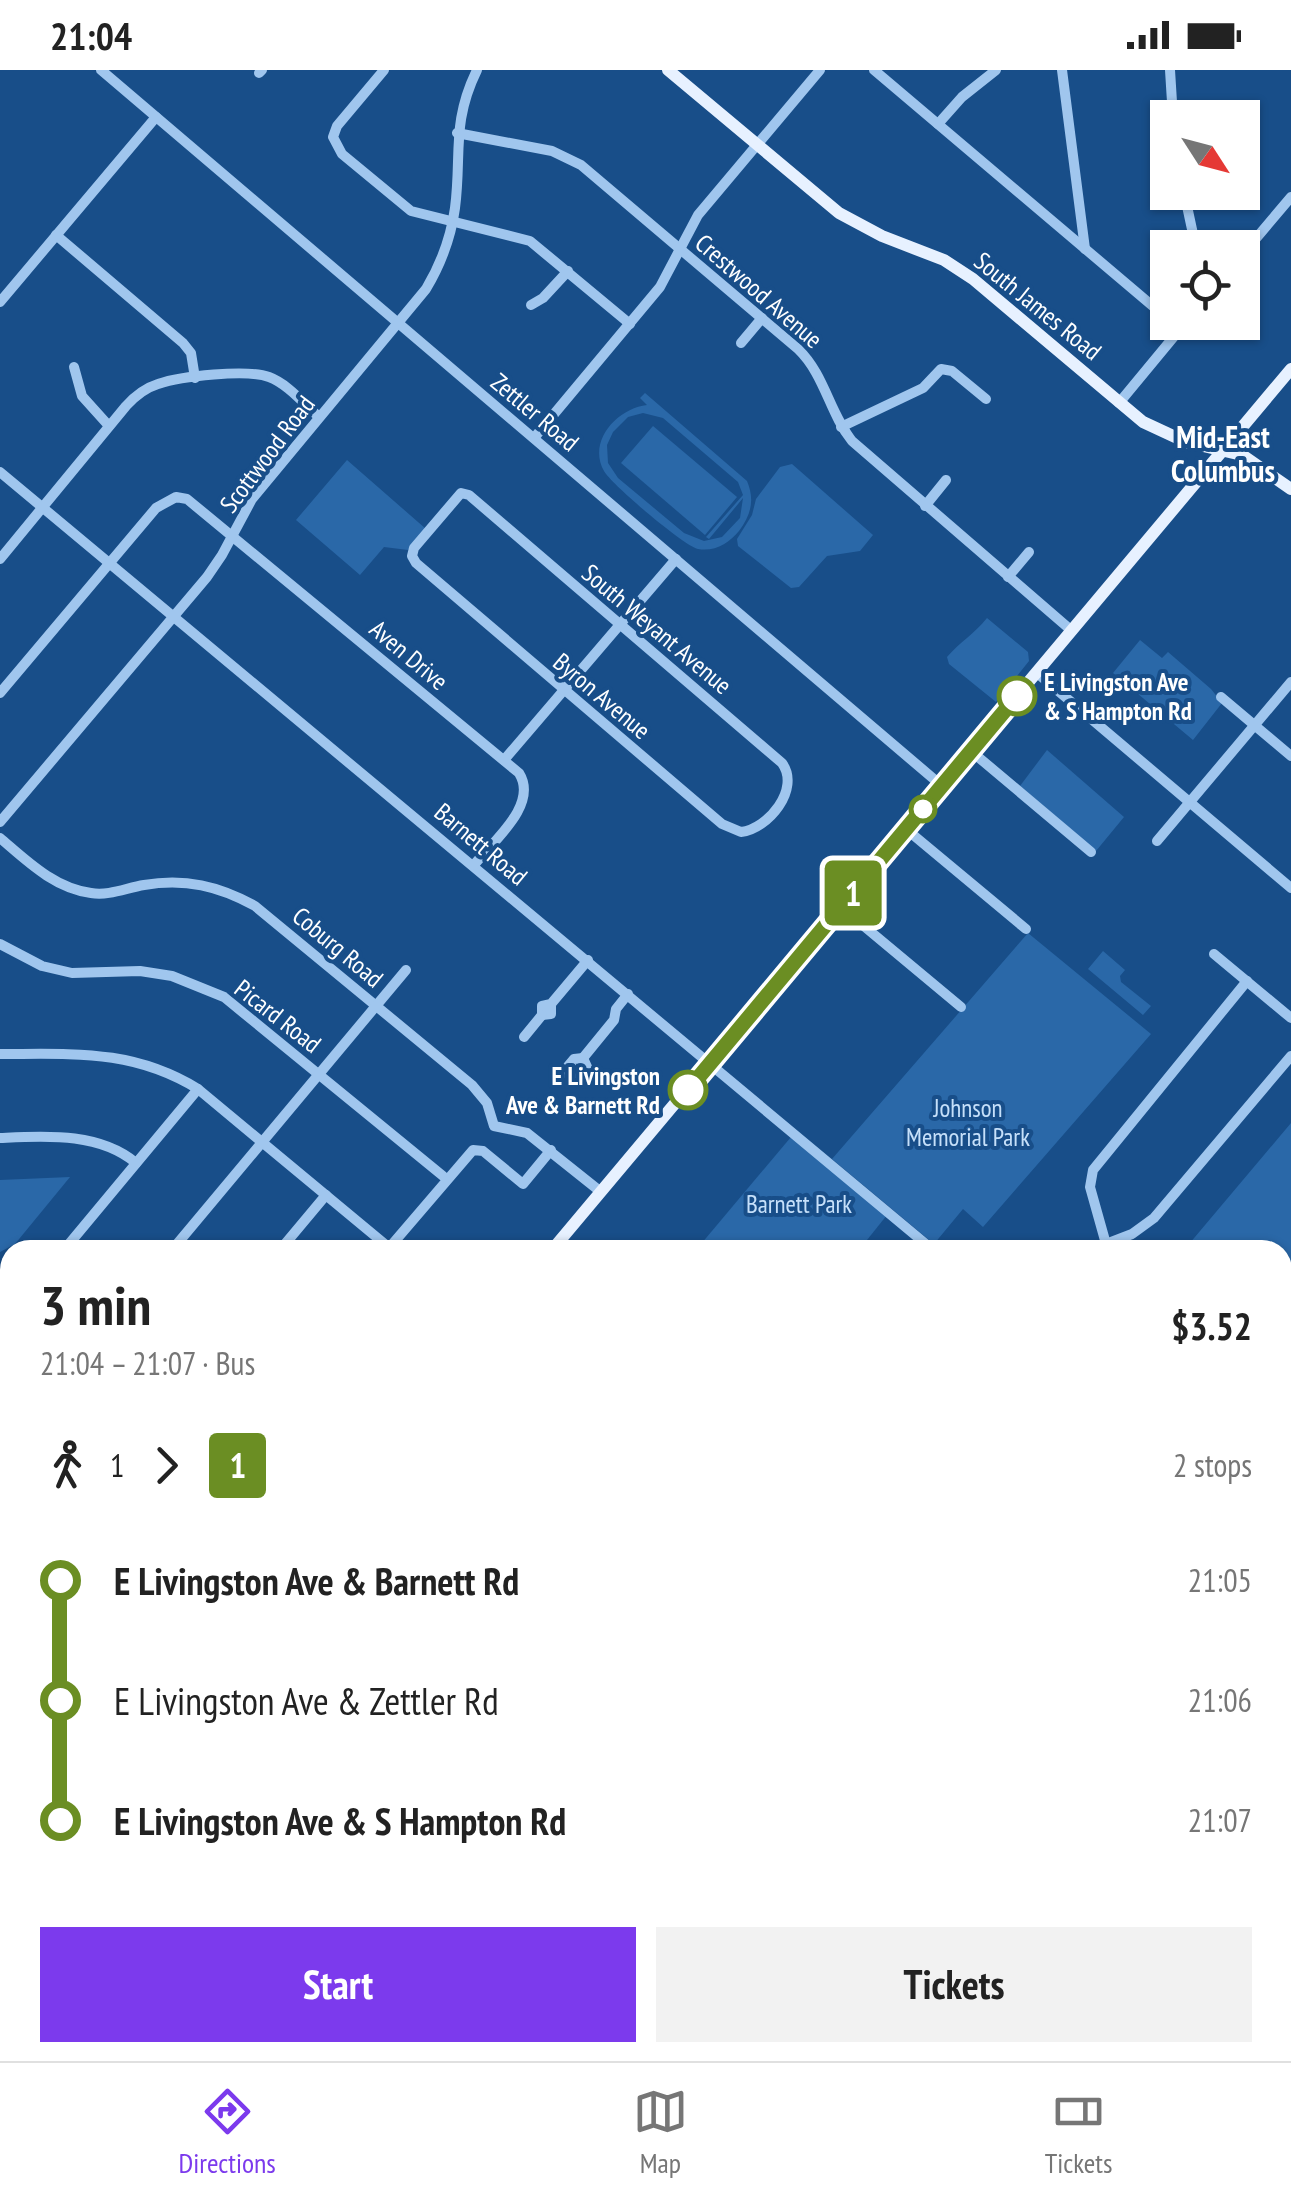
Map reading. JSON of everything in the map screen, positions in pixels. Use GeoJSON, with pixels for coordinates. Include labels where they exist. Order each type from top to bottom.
{"type":"FeatureCollection","features":[{"type":"Feature","properties":{"kind":"main road","name":"South James Road"},"geometry":{"type":"LineString","coordinates":[[668,70],[851,221],[930,254],[972,278],[1143,422],[1169,436],[1255,462],[1291,489]]}},
{"type":"Feature","properties":{"kind":"main road"},"geometry":{"type":"LineString","coordinates":[[560,1240],[1291,369]]}},
{"type":"Feature","properties":{"kind":"street","name":"Zettler Road"},"geometry":{"type":"LineString","coordinates":[[100,70],[942,786]]}},
{"type":"Feature","properties":{"kind":"street"},"geometry":{"type":"LineString","coordinates":[[384,70],[337,126],[333,137],[342,154],[402,204],[422,215],[523,238],[539,247],[630,324]]}},
{"type":"Feature","properties":{"kind":"street","name":"Scottwood Road"},"geometry":{"type":"LineString","coordinates":[[0,822],[216,564],[252,498],[434,275],[452,223],[457,133],[476,70]]}},
{"type":"Feature","properties":{"kind":"street"},"geometry":{"type":"LineString","coordinates":[[534,438],[665,281],[698,215],[820,70]]}},
{"type":"Feature","properties":{"kind":"street"},"geometry":{"type":"LineString","coordinates":[[874,70],[1150,303]]}},
{"type":"Feature","properties":{"kind":"street"},"geometry":{"type":"LineString","coordinates":[[938,124],[962,97],[996,70]]}},
{"type":"Feature","properties":{"kind":"street"},"geometry":{"type":"LineString","coordinates":[[1062,70],[1085,250]]}},
{"type":"Feature","properties":{"kind":"street"},"geometry":{"type":"LineString","coordinates":[[1170,70],[1172,100]]}},
{"type":"Feature","properties":{"kind":"street"},"geometry":{"type":"LineString","coordinates":[[0,302],[156,117]]}},
{"type":"Feature","properties":{"kind":"street","name":"Crestwood Avenue"},"geometry":{"type":"LineString","coordinates":[[457,133],[571,159],[762,318],[815,368],[841,427],[864,453],[1072,631]]}},
{"type":"Feature","properties":{"kind":"street"},"geometry":{"type":"LineString","coordinates":[[1260,234],[1291,197]]}},
{"type":"Feature","properties":{"kind":"street"},"geometry":{"type":"LineString","coordinates":[[56,236],[184,343],[191,353],[195,378]]}},
{"type":"Feature","properties":{"kind":"street"},"geometry":{"type":"LineString","coordinates":[[531,304],[544,298],[568,271]]}},
{"type":"Feature","properties":{"kind":"street"},"geometry":{"type":"LineString","coordinates":[[741,343],[762,318]]}},
{"type":"Feature","properties":{"kind":"street"},"geometry":{"type":"LineString","coordinates":[[1119,403],[1164,340]]}},
{"type":"Feature","properties":{"kind":"street"},"geometry":{"type":"LineString","coordinates":[[74,367],[82,396],[109,426]]}},
{"type":"Feature","properties":{"kind":"street"},"geometry":{"type":"LineString","coordinates":[[841,427],[923,388],[941,368],[952,371],[986,399]]}},
{"type":"Feature","properties":{"kind":"street"},"geometry":{"type":"LineString","coordinates":[[0,559],[109,426],[147,388],[173,380],[265,376],[319,416]]}},
{"type":"Feature","properties":{"kind":"street","name":"Barnett Road"},"geometry":{"type":"LineString","coordinates":[[0,472],[921,1240]]}},
{"type":"Feature","properties":{"kind":"street"},"geometry":{"type":"LineString","coordinates":[[925,506],[946,480]]}},
{"type":"Feature","properties":{"kind":"street","name":"South Weyant Avenue"},"geometry":{"type":"LineString","coordinates":[[412,556],[414,548],[445,510],[464,493],[782,763],[790,777],[789,785],[773,810]]}},
{"type":"Feature","properties":{"kind":"street","name":"Aven Drive"},"geometry":{"type":"LineString","coordinates":[[108,565],[156,508],[176,498],[187,499],[232,533],[523,779],[524,802],[474,865]]}},
{"type":"Feature","properties":{"kind":"street"},"geometry":{"type":"LineString","coordinates":[[1008,577],[1030,552]]}},
{"type":"Feature","properties":{"kind":"street","name":"Byron Avenue"},"geometry":{"type":"LineString","coordinates":[[412,556],[728,828],[741,832],[754,829],[773,810]]}},
{"type":"Feature","properties":{"kind":"street"},"geometry":{"type":"LineString","coordinates":[[504,760],[676,559]]}},
{"type":"Feature","properties":{"kind":"street"},"geometry":{"type":"LineString","coordinates":[[0,692],[108,565]]}},
{"type":"Feature","properties":{"kind":"street"},"geometry":{"type":"LineString","coordinates":[[1036,673],[1291,888]]}},
{"type":"Feature","properties":{"kind":"street"},"geometry":{"type":"LineString","coordinates":[[1156,842],[1291,682]]}},
{"type":"Feature","properties":{"kind":"street"},"geometry":{"type":"LineString","coordinates":[[1221,697],[1291,756]]}},
{"type":"Feature","properties":{"kind":"street"},"geometry":{"type":"LineString","coordinates":[[971,751],[1091,852]]}},
{"type":"Feature","properties":{"kind":"street"},"geometry":{"type":"LineString","coordinates":[[906,829],[1026,930]]}},
{"type":"Feature","properties":{"kind":"street","name":"Coburg Road"},"geometry":{"type":"LineString","coordinates":[[0,838],[50,878],[88,893],[104,894],[172,882],[202,884],[231,893],[269,915],[480,1093],[494,1126],[518,1129],[551,1150],[601,1192]]}},
{"type":"Feature","properties":{"kind":"street"},"geometry":{"type":"LineString","coordinates":[[841,907],[961,1007]]}},
{"type":"Feature","properties":{"kind":"street","name":"Picard Road"},"geometry":{"type":"LineString","coordinates":[[0,944],[42,966],[72,973],[140,971],[196,984],[246,1012],[443,1176]]}},
{"type":"Feature","properties":{"kind":"street"},"geometry":{"type":"LineString","coordinates":[[1214,954],[1291,1018]]}},
{"type":"Feature","properties":{"kind":"street"},"geometry":{"type":"LineString","coordinates":[[524,1037],[542,1015],[542,1006],[551,1004],[588,960]]}},
{"type":"Feature","properties":{"kind":"street"},"geometry":{"type":"LineString","coordinates":[[180,1240],[406,970]]}},
{"type":"Feature","properties":{"kind":"street"},"geometry":{"type":"LineString","coordinates":[[1102,1240],[1092,1195],[1092,1170],[1247,982]]}},
{"type":"Feature","properties":{"kind":"street"},"geometry":{"type":"LineString","coordinates":[[583,1058],[614,1020],[616,1009],[628,994]]}},
{"type":"Feature","properties":{"kind":"street"},"geometry":{"type":"LineString","coordinates":[[0,1054],[97,1054],[136,1060],[170,1071],[198,1089],[380,1240]]}},
{"type":"Feature","properties":{"kind":"street"},"geometry":{"type":"LineString","coordinates":[[1119,1240],[1154,1218],[1291,1056]]}},
{"type":"Feature","properties":{"kind":"street"},"geometry":{"type":"LineString","coordinates":[[72,1240],[198,1089]]}},
{"type":"Feature","properties":{"kind":"street"},"geometry":{"type":"LineString","coordinates":[[0,1138],[102,1143],[136,1163]]}},
{"type":"Feature","properties":{"kind":"street"},"geometry":{"type":"LineString","coordinates":[[399,1240],[476,1149],[484,1150],[523,1184],[551,1150]]}},
{"type":"Feature","properties":{"kind":"street"},"geometry":{"type":"LineString","coordinates":[[288,1240],[326,1195]]}},
{"type":"Feature","properties":{"kind":"green space"},"geometry":{"type":"Polygon","coordinates":[[[645,393],[747,481],[751,495],[749,513],[739,531],[721,546],[704,550],[690,545],[648,514],[604,471],[599,448],[602,438],[616,419],[647,405],[640,398],[645,393]],[[643,413],[628,417],[607,445],[608,463],[618,478],[684,533],[704,541],[722,537],[740,518],[743,498],[709,539],[706,537],[743,495],[738,482],[663,418],[643,413]]]}},
{"type":"Feature","properties":{"kind":"green space"},"geometry":{"type":"Polygon","coordinates":[[[653,426],[737,497],[705,535],[621,463],[653,426]]]}},
{"type":"Feature","properties":{"kind":"green space"},"geometry":{"type":"Polygon","coordinates":[[[347,460],[426,529],[408,550],[384,547],[360,575],[296,520],[347,460]]]}},
{"type":"Feature","properties":{"kind":"green space"},"geometry":{"type":"Polygon","coordinates":[[[792,464],[873,535],[860,551],[827,556],[799,587],[791,588],[738,546],[737,539],[752,515],[756,499],[780,467],[792,464]]]}},
{"type":"Feature","properties":{"kind":"green space"},"geometry":{"type":"Polygon","coordinates":[[[987,618],[1028,652],[1029,661],[996,702],[949,664],[947,657],[987,618]]]}},
{"type":"Feature","properties":{"kind":"green space"},"geometry":{"type":"Polygon","coordinates":[[[1140,640],[1162,658],[1168,652],[1222,703],[1193,740],[1113,673],[1140,640]]]}},
{"type":"Feature","properties":{"kind":"green space"},"geometry":{"type":"Polygon","coordinates":[[[1047,750],[1124,817],[1096,851],[1020,786],[1047,750]]]}},
{"type":"Feature","properties":{"kind":"green space","name":"Johnson Memorial Park"},"geometry":{"type":"Polygon","coordinates":[[[1028,933],[1151,1034],[983,1227],[963,1209],[937,1240],[929,1240],[832,1159],[1028,933]]]}},
{"type":"Feature","properties":{"kind":"green space"},"geometry":{"type":"Polygon","coordinates":[[[1103,951],[1125,970],[1121,982],[1151,1006],[1143,1015],[1088,969],[1103,951]]]}},
{"type":"Feature","properties":{"kind":"green space"},"geometry":{"type":"Polygon","coordinates":[[[1291,1123],[1291,1240],[1192,1240],[1291,1123]]]}},
{"type":"Feature","properties":{"kind":"green space","name":"Barnett Park"},"geometry":{"type":"Polygon","coordinates":[[[791,1137],[887,1215],[867,1240],[704,1240],[791,1137]]]}},
{"type":"Feature","properties":{"kind":"green space"},"geometry":{"type":"Polygon","coordinates":[[[70,1177],[18,1240],[0,1240],[0,1180],[70,1177]]]}},
{"type":"Feature","properties":{"kind":"bus line","name":"1"},"geometry":{"type":"LineString","coordinates":[[688,1090],[1017,696]]}},
{"type":"Feature","properties":{"kind":"place","name":"E Livingston Ave & S Hampton Rd"},"geometry":{"type":"Point","coordinates":[1017,696]}},
{"type":"Feature","properties":{"kind":"place","name":"E Livingston Ave & Barnett Rd"},"geometry":{"type":"Point","coordinates":[688,1090]}},
{"type":"Feature","properties":{"kind":"district","name":"Mid-East Columbus"},"geometry":{"type":"Point","coordinates":[1223,455]}}]}
